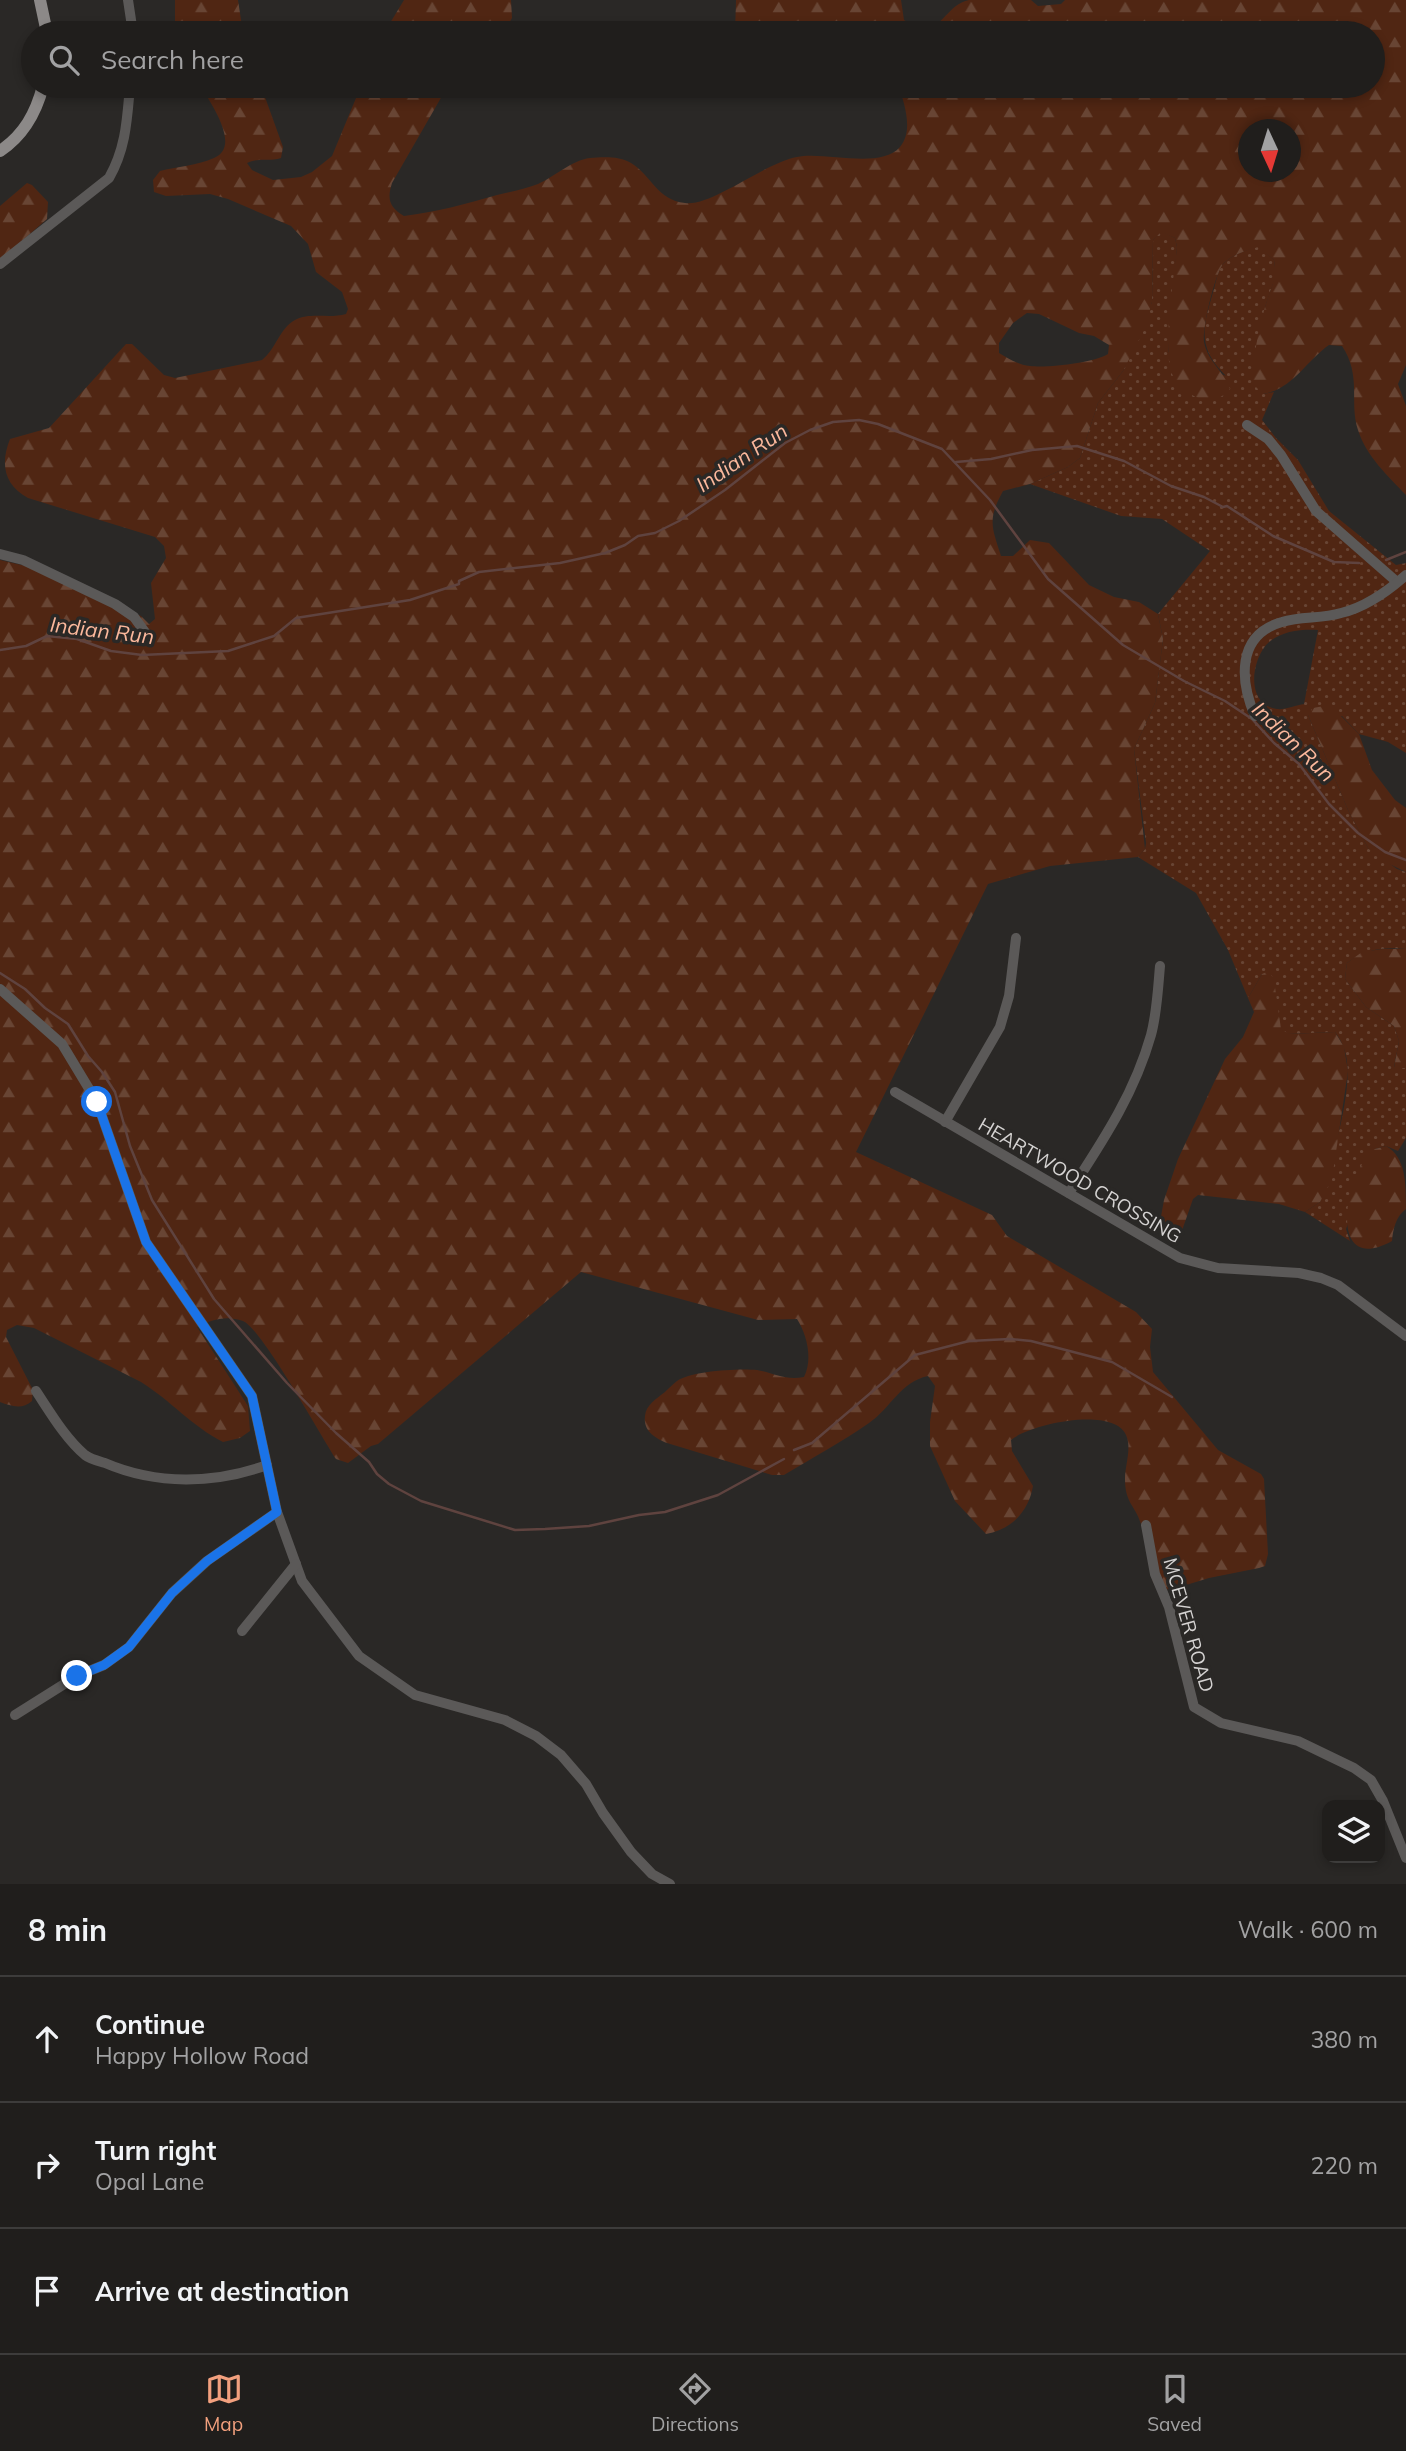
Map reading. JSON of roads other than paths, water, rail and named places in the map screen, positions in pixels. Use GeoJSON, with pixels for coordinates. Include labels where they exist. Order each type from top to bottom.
{"type":"FeatureCollection","features":[{"type":"Feature","properties":{"kind":"main road"},"geometry":{"type":"LineString","coordinates":[[40,0],[44,21]]}},
{"type":"Feature","properties":{"kind":"main road"},"geometry":{"type":"LineString","coordinates":[[0,151],[26,127],[39,98]]}},
{"type":"Feature","properties":{"kind":"street"},"geometry":{"type":"LineString","coordinates":[[128,0],[131,21]]}},
{"type":"Feature","properties":{"kind":"street"},"geometry":{"type":"LineString","coordinates":[[0,264],[109,178],[120,159],[129,98]]}},
{"type":"Feature","properties":{"kind":"street"},"geometry":{"type":"LineString","coordinates":[[1247,425],[1268,439],[1281,455],[1316,511],[1398,582]]}},
{"type":"Feature","properties":{"kind":"street"},"geometry":{"type":"LineString","coordinates":[[0,554],[23,560],[116,604],[134,617],[150,639]]}},
{"type":"Feature","properties":{"kind":"street"},"geometry":{"type":"LineString","coordinates":[[1255,716],[1247,696],[1243,671],[1247,655],[1262,632],[1285,621],[1343,613],[1364,605],[1406,575]]}},
{"type":"Feature","properties":{"kind":"street"},"geometry":{"type":"LineString","coordinates":[[946,1122],[1000,1027],[1009,996],[1016,938]]}},
{"type":"Feature","properties":{"kind":"street"},"geometry":{"type":"LineString","coordinates":[[1069,1193],[1125,1105],[1141,1067],[1152,1033],[1160,966]]}},
{"type":"Feature","properties":{"kind":"street"},"geometry":{"type":"LineString","coordinates":[[0,989],[62,1044],[97,1102],[146,1242],[252,1396],[277,1512],[302,1581],[359,1656],[415,1695],[505,1720],[536,1736],[561,1755],[586,1784],[631,1852],[652,1874],[670,1884]]}},
{"type":"Feature","properties":{"kind":"street","name":"HEARTWOOD CROSSING"},"geometry":{"type":"LineString","coordinates":[[895,1092],[1180,1258],[1218,1268],[1299,1273],[1338,1285],[1406,1336]]}},
{"type":"Feature","properties":{"kind":"street"},"geometry":{"type":"LineString","coordinates":[[36,1391],[59,1425],[86,1456],[124,1471],[166,1479],[225,1478],[267,1465]]}},
{"type":"Feature","properties":{"kind":"street"},"geometry":{"type":"LineString","coordinates":[[15,1715],[77,1676],[104,1665],[129,1647],[181,1585],[207,1561],[277,1512]]}},
{"type":"Feature","properties":{"kind":"street","name":"MCEVER ROAD"},"geometry":{"type":"LineString","coordinates":[[1146,1525],[1155,1574],[1169,1607],[1194,1707],[1222,1723],[1298,1741],[1345,1763],[1371,1780],[1383,1801],[1406,1858]]}},
{"type":"Feature","properties":{"kind":"street"},"geometry":{"type":"LineString","coordinates":[[242,1630],[296,1564]]}},
{"type":"Feature","properties":{"kind":"waterway","name":"Indian Run"},"geometry":{"type":"LineString","coordinates":[[0,650],[26,646],[47,636],[77,639],[111,651],[142,655],[228,651],[274,636],[296,618],[410,600],[459,584],[459,581],[479,572],[560,563],[605,553],[638,536],[655,533],[679,521],[725,490],[785,443],[833,422],[859,420],[878,424],[942,449],[990,500],[1048,579],[1123,645],[1184,681],[1225,701],[1252,719],[1274,743],[1299,764],[1329,804],[1358,833],[1385,852],[1406,860]]}},
{"type":"Feature","properties":{"kind":"waterway"},"geometry":{"type":"LineString","coordinates":[[956,462],[1077,446],[1124,461],[1171,486],[1204,497],[1223,507],[1227,506],[1273,536],[1334,562],[1359,563]]}},
{"type":"Feature","properties":{"kind":"waterway"},"geometry":{"type":"LineString","coordinates":[[1386,560],[1406,552]]}},
{"type":"Feature","properties":{"kind":"waterway"},"geometry":{"type":"LineString","coordinates":[[0,973],[25,989],[45,1008],[68,1024],[88,1056],[102,1072],[115,1092],[130,1146],[152,1200],[214,1299],[287,1383],[389,1484],[421,1501],[515,1530],[545,1529],[589,1526],[665,1512],[718,1495],[784,1459]]}},
{"type":"Feature","properties":{"kind":"waterway"},"geometry":{"type":"LineString","coordinates":[[794,1450],[812,1443],[915,1355],[969,1341],[1031,1341],[1112,1362],[1172,1397]]}}]}
